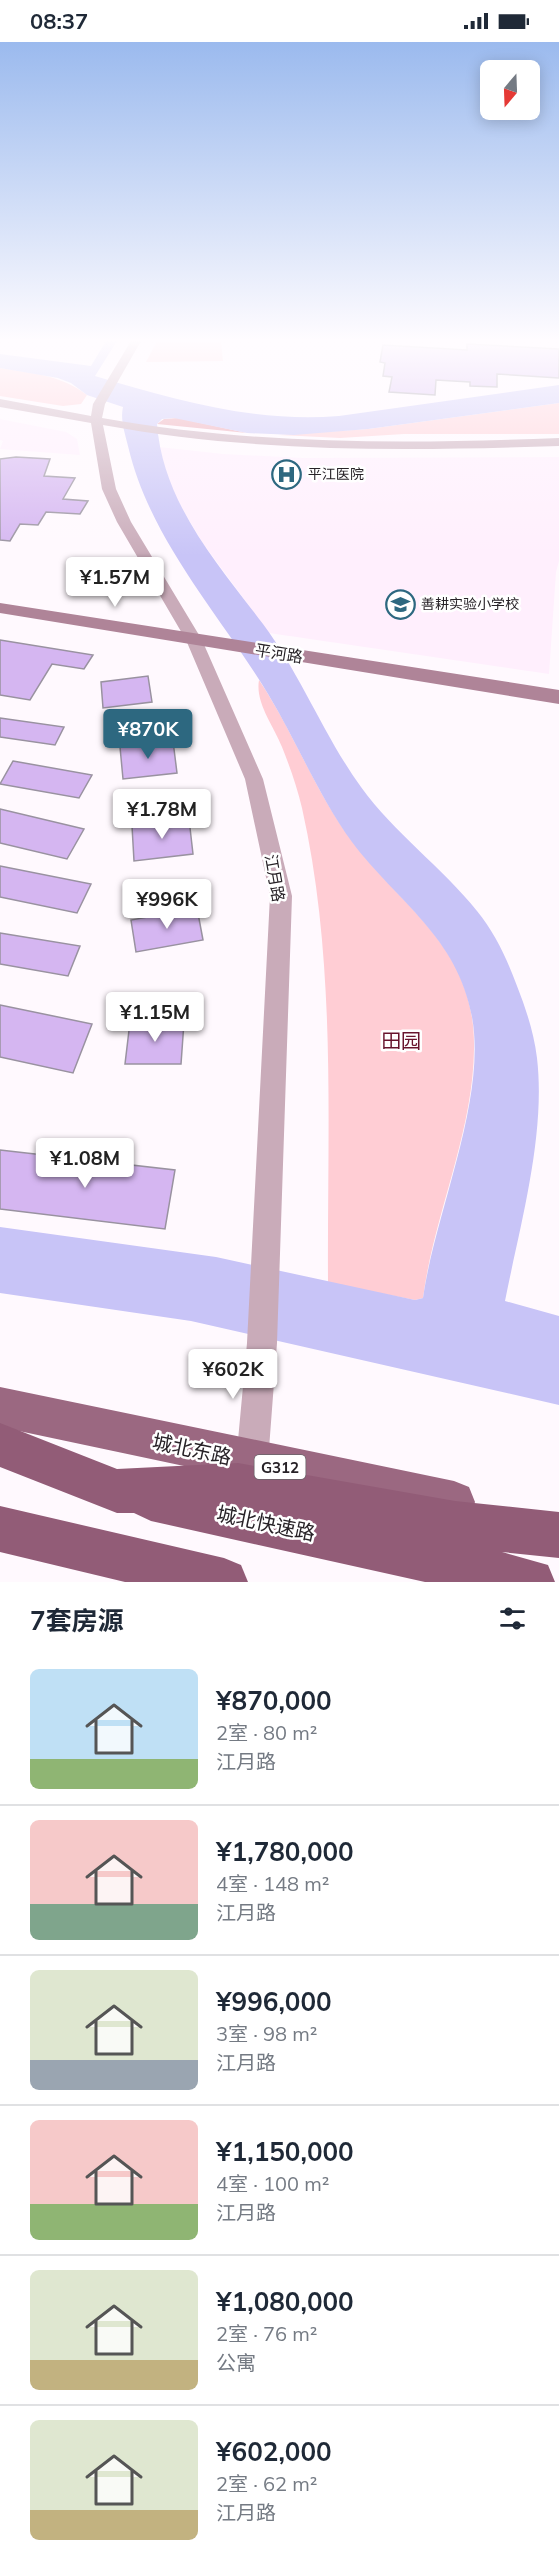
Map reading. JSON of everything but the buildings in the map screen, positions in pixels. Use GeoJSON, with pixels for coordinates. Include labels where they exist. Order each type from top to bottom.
{"type":"FeatureCollection","features":[{"type":"Feature","properties":{"kind":"highway"},"geometry":{"type":"LineString","coordinates":[[0,1445],[117,1491],[238,1485],[455,1524],[559,1535]]}},
{"type":"Feature","properties":{"kind":"highway","name":"城北快速路"},"geometry":{"type":"LineString","coordinates":[[0,1465],[531,1582]]}},
{"type":"Feature","properties":{"kind":"highway"},"geometry":{"type":"LineString","coordinates":[[0,1529],[224,1582]]}},
{"type":"Feature","properties":{"kind":"highway"},"geometry":{"type":"LineString","coordinates":[[0,1545],[107,1556],[179,1582]]}},
{"type":"Feature","properties":{"kind":"main road","name":"平河路"},"geometry":{"type":"LineString","coordinates":[[0,608],[559,697]]}},
{"type":"Feature","properties":{"kind":"main road","name":"城北东路"},"geometry":{"type":"LineString","coordinates":[[0,1407],[252,1462],[476,1506],[559,1528]]}},
{"type":"Feature","properties":{"kind":"street"},"geometry":{"type":"LineString","coordinates":[[37,413],[104,420]]}},
{"type":"Feature","properties":{"kind":"street"},"geometry":{"type":"LineString","coordinates":[[60,413],[104,420],[167,436],[232,446],[338,449],[559,444]]}},
{"type":"Feature","properties":{"kind":"street"},"geometry":{"type":"LineString","coordinates":[[104,420],[106,413]]}},
{"type":"Feature","properties":{"kind":"street","name":"江月路"},"geometry":{"type":"LineString","coordinates":[[104,420],[109,489],[124,522],[194,640],[254,779],[281,896],[262,1343],[252,1462]]}},
{"type":"Feature","properties":{"kind":"shaded area"},"geometry":{"type":"Polygon","coordinates":[[[122,413],[245,413],[308,417],[361,413],[487,413],[368,429],[294,435],[247,433],[174,418],[162,419],[157,424],[161,453],[170,480],[195,531],[277,644],[335,747],[361,787],[388,820],[477,911],[505,956],[534,1039],[539,1087],[535,1149],[505,1301],[559,1316],[559,1405],[191,1321],[0,1293],[0,1227],[216,1257],[415,1300],[423,1298],[429,1265],[458,1157],[472,1084],[475,1049],[472,1017],[464,989],[453,964],[440,942],[424,922],[370,864],[340,825],[268,694],[169,544],[138,480],[122,413]]]}},
{"type":"Feature","properties":{"kind":"shaded area"},"geometry":{"type":"Polygon","coordinates":[[[178,418],[247,433],[157,424],[164,419],[178,418]]]}},
{"type":"Feature","properties":{"kind":"shaded area"},"geometry":{"type":"Polygon","coordinates":[[[0,419],[66,432],[77,439],[80,455],[0,449],[3,441],[0,440],[0,419]]]}},
{"type":"Feature","properties":{"kind":"shaded area","name":"善耕实验小学校"},"geometry":{"type":"Polygon","coordinates":[[[159,447],[223,454],[303,458],[559,457],[559,561],[556,572],[549,674],[269,633],[202,542],[170,485],[159,447]]]}},
{"type":"Feature","properties":{"kind":"green space"},"geometry":{"type":"Polygon","coordinates":[[[487,413],[559,413],[559,434],[404,434],[340,438],[279,435],[368,429],[487,413]]]}},
{"type":"Feature","properties":{"kind":"green space","name":"田园"},"geometry":{"type":"Polygon","coordinates":[[[259,680],[344,830],[448,953],[462,981],[471,1012],[474,1049],[467,1112],[435,1236],[423,1298],[415,1300],[328,1283],[328,1045],[321,926],[302,808],[279,739],[262,706],[259,680]]]}},
{"type":"Feature","properties":{"kind":"place","name":"平江医院"},"geometry":{"type":"Point","coordinates":[287,474]}},
{"type":"Feature","properties":{"kind":"place","name":"善耕实验小学校"},"geometry":{"type":"Point","coordinates":[400,604]}}]}
